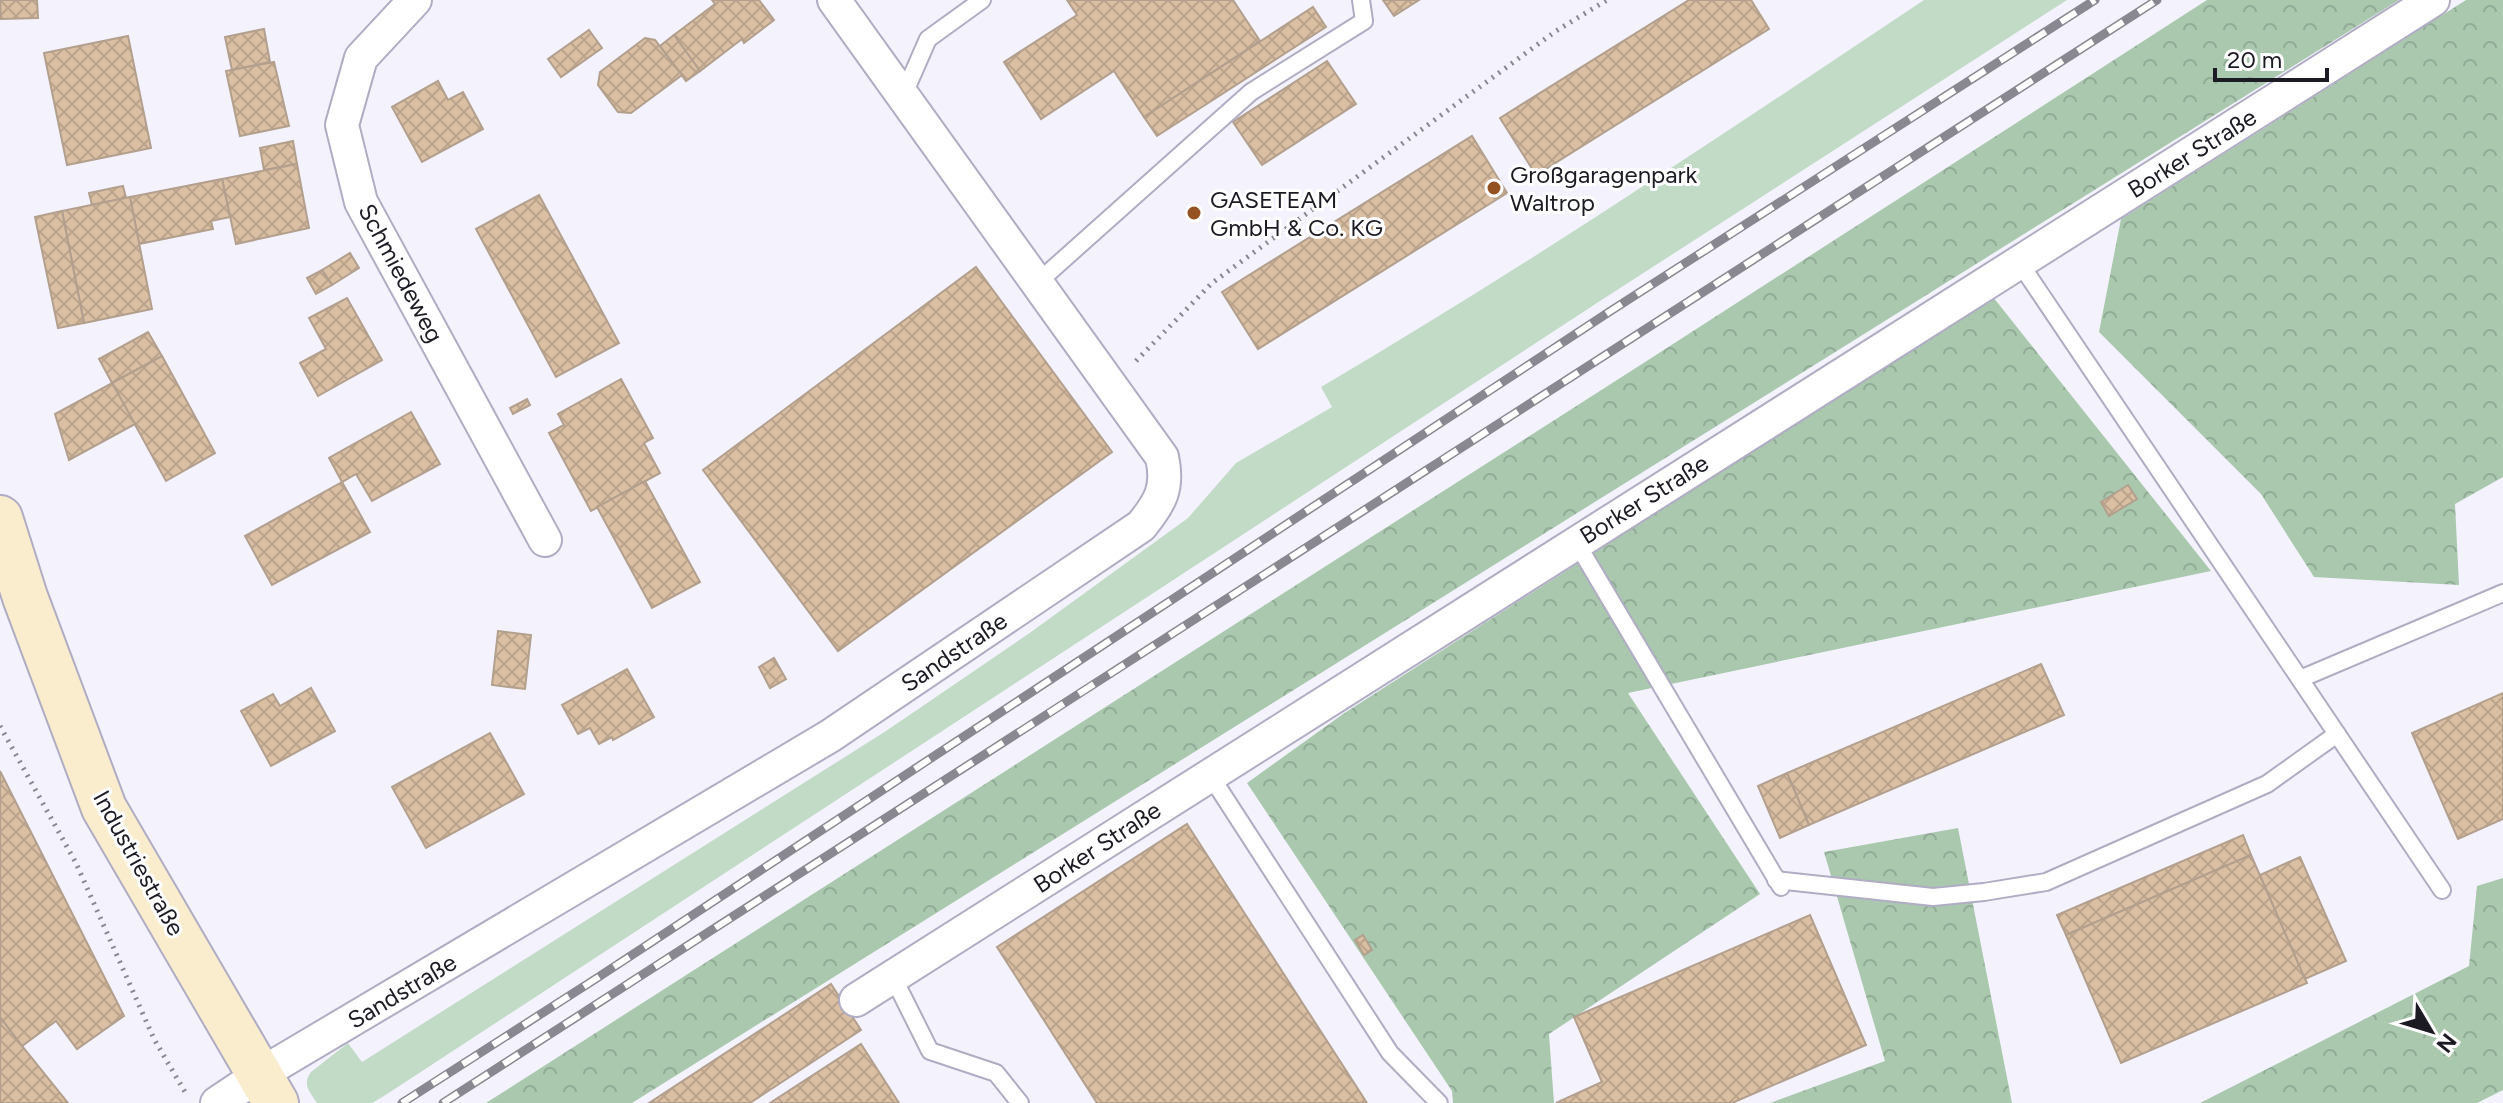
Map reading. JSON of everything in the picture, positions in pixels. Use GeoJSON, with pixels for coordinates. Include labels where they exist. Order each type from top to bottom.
{"type":"FeatureCollection","features":[{"type":"Feature","properties":{"kind":"main road","name":"Industriestraße"},"geometry":{"type":"LineString","coordinates":[[0,518],[25,597],[104,808],[268,1089]]}},
{"type":"Feature","properties":{"kind":"street","name":"Sandstraße"},"geometry":{"type":"LineString","coordinates":[[217,1103],[268,1089],[830,736],[1141,526],[1159,504],[1166,475],[1162,457],[834,0]]}},
{"type":"Feature","properties":{"kind":"street","name":"Borker Straße"},"geometry":{"type":"LineString","coordinates":[[856,1000],[2433,0]]}},
{"type":"Feature","properties":{"kind":"street","name":"Schmiedeweg"},"geometry":{"type":"LineString","coordinates":[[411,1],[361,58],[342,125],[361,202],[545,540]]}},
{"type":"Feature","properties":{"kind":"lane"},"geometry":{"type":"LineString","coordinates":[[903,96],[928,39],[982,0]]}},
{"type":"Feature","properties":{"kind":"lane"},"geometry":{"type":"LineString","coordinates":[[1037,283],[1251,92],[1364,21],[1361,0]]}},
{"type":"Feature","properties":{"kind":"lane"},"geometry":{"type":"LineString","coordinates":[[2019,262],[2442,890]]}},
{"type":"Feature","properties":{"kind":"lane"},"geometry":{"type":"LineString","coordinates":[[1576,542],[1778,884],[1933,897],[2046,882],[2267,784],[2337,734]]}},
{"type":"Feature","properties":{"kind":"lane"},"geometry":{"type":"LineString","coordinates":[[2300,679],[2503,593]]}},
{"type":"Feature","properties":{"kind":"lane"},"geometry":{"type":"LineString","coordinates":[[1210,775],[1390,1053],[1439,1103]]}},
{"type":"Feature","properties":{"kind":"lane"},"geometry":{"type":"LineString","coordinates":[[893,977],[930,1051],[996,1073],[1020,1103]]}},
{"type":"Feature","properties":{"kind":"path"},"geometry":{"type":"LineString","coordinates":[[1112,387],[1212,283],[1556,31],[1607,0]]}},
{"type":"Feature","properties":{"kind":"path"},"geometry":{"type":"LineString","coordinates":[[0,726],[76,863],[154,1039],[192,1103]]}},
{"type":"Feature","properties":{"kind":"green space"},"geometry":{"type":"Polygon","coordinates":[[[1924,0],[2067,0],[1600,301],[384,1096],[372,1103],[317,1103],[308,1088],[308,1076],[348,1043],[362,1062],[886,731],[1031,632],[1188,518],[1236,463],[1332,407],[1321,387],[1550,246],[1924,0]]]}},
{"type":"Feature","properties":{"kind":"green space"},"geometry":{"type":"Polygon","coordinates":[[[2207,0],[2399,0],[632,1103],[486,1103],[1642,364],[2207,0]]]}},
{"type":"Feature","properties":{"kind":"green space"},"geometry":{"type":"Polygon","coordinates":[[[2466,0],[2503,0],[2503,477],[2455,504],[2459,585],[2314,577],[2261,494],[2099,332],[2121,219],[2466,0]]]}},
{"type":"Feature","properties":{"kind":"green space"},"geometry":{"type":"Polygon","coordinates":[[[1993,297],[2211,571],[1628,693],[1760,894],[1549,1034],[1554,1103],[1453,1103],[1452,1091],[1247,783],[1343,714],[1993,297]]]}},
{"type":"Feature","properties":{"kind":"green space"},"geometry":{"type":"Polygon","coordinates":[[[1958,828],[2012,1103],[1770,1103],[1885,1061],[1824,852],[1958,828]]]}},
{"type":"Feature","properties":{"kind":"green space"},"geometry":{"type":"Polygon","coordinates":[[[2503,878],[2503,1090],[2477,1103],[2200,1103],[2469,966],[2477,886],[2503,878]]]}},
{"type":"Feature","properties":{"kind":"building"},"geometry":{"type":"Polygon","coordinates":[[[0,0],[37,0],[38,18],[1,19],[0,0]]]}},
{"type":"Feature","properties":{"kind":"building"},"geometry":{"type":"Polygon","coordinates":[[[712,0],[759,0],[774,20],[744,43],[742,39],[700,71],[674,35],[715,4],[712,0]]]}},
{"type":"Feature","properties":{"kind":"building"},"geometry":{"type":"Polygon","coordinates":[[[1067,0],[1233,0],[1260,41],[1144,117],[1114,71],[1041,119],[1004,62],[1077,15],[1067,0]]]}},
{"type":"Feature","properties":{"kind":"building"},"geometry":{"type":"Polygon","coordinates":[[[1383,0],[1419,0],[1394,16],[1383,0]]]}},
{"type":"Feature","properties":{"kind":"building"},"geometry":{"type":"Polygon","coordinates":[[[1689,0],[1751,0],[1769,29],[1536,175],[1500,118],[1689,0]]]}},
{"type":"Feature","properties":{"kind":"building"},"geometry":{"type":"Polygon","coordinates":[[[1313,7],[1326,27],[1157,136],[1144,117],[1313,7]]]}},
{"type":"Feature","properties":{"kind":"building"},"geometry":{"type":"Polygon","coordinates":[[[264,29],[270,62],[232,70],[225,37],[264,29]]]}},
{"type":"Feature","properties":{"kind":"building"},"geometry":{"type":"Polygon","coordinates":[[[589,30],[602,48],[561,77],[548,59],[589,30]]]}},
{"type":"Feature","properties":{"kind":"building"},"geometry":{"type":"Polygon","coordinates":[[[674,35],[700,71],[686,81],[660,46],[674,35]]]}},
{"type":"Feature","properties":{"kind":"building"},"geometry":{"type":"Polygon","coordinates":[[[128,36],[151,148],[67,165],[44,53],[128,36]]]}},
{"type":"Feature","properties":{"kind":"building"},"geometry":{"type":"Polygon","coordinates":[[[645,38],[655,40],[682,75],[631,113],[618,112],[598,85],[600,72],[645,38]]]}},
{"type":"Feature","properties":{"kind":"building"},"geometry":{"type":"Polygon","coordinates":[[[1327,61],[1356,104],[1262,165],[1233,122],[1327,61]]]}},
{"type":"Feature","properties":{"kind":"building"},"geometry":{"type":"Polygon","coordinates":[[[274,62],[289,126],[240,136],[226,71],[274,62]]]}},
{"type":"Feature","properties":{"kind":"building"},"geometry":{"type":"Polygon","coordinates":[[[438,81],[448,100],[463,92],[483,129],[422,162],[392,107],[438,81]]]}},
{"type":"Feature","properties":{"kind":"building"},"geometry":{"type":"Polygon","coordinates":[[[1472,136],[1507,193],[1258,349],[1222,292],[1472,136]]]}},
{"type":"Feature","properties":{"kind":"building"},"geometry":{"type":"Polygon","coordinates":[[[293,141],[297,164],[264,170],[260,148],[293,141]]]}},
{"type":"Feature","properties":{"kind":"building"},"geometry":{"type":"Polygon","coordinates":[[[297,164],[309,228],[236,244],[222,179],[297,164]]]}},
{"type":"Feature","properties":{"kind":"building"},"geometry":{"type":"Polygon","coordinates":[[[222,179],[230,217],[211,221],[213,229],[139,244],[130,197],[222,179]]]}},
{"type":"Feature","properties":{"kind":"building"},"geometry":{"type":"Polygon","coordinates":[[[123,186],[126,198],[92,205],[89,193],[123,186]]]}},
{"type":"Feature","properties":{"kind":"building"},"geometry":{"type":"Polygon","coordinates":[[[539,195],[619,343],[556,377],[476,229],[539,195]]]}},
{"type":"Feature","properties":{"kind":"building"},"geometry":{"type":"Polygon","coordinates":[[[130,197],[152,309],[84,323],[62,211],[130,197]]]}},
{"type":"Feature","properties":{"kind":"building"},"geometry":{"type":"Polygon","coordinates":[[[62,211],[84,323],[58,328],[35,217],[62,211]]]}},
{"type":"Feature","properties":{"kind":"building"},"geometry":{"type":"Polygon","coordinates":[[[350,253],[359,268],[332,285],[322,270],[350,253]]]}},
{"type":"Feature","properties":{"kind":"building"},"geometry":{"type":"Polygon","coordinates":[[[976,267],[1112,452],[838,651],[703,470],[976,267]]]}},
{"type":"Feature","properties":{"kind":"building"},"geometry":{"type":"Polygon","coordinates":[[[322,270],[332,285],[316,294],[307,278],[322,270]]]}},
{"type":"Feature","properties":{"kind":"building"},"geometry":{"type":"Polygon","coordinates":[[[347,298],[382,360],[318,396],[300,363],[326,349],[309,318],[347,298]]]}},
{"type":"Feature","properties":{"kind":"building"},"geometry":{"type":"Polygon","coordinates":[[[148,332],[162,356],[112,383],[99,359],[148,332]]]}},
{"type":"Feature","properties":{"kind":"building"},"geometry":{"type":"Polygon","coordinates":[[[162,356],[215,453],[166,481],[112,383],[162,356]]]}},
{"type":"Feature","properties":{"kind":"building"},"geometry":{"type":"Polygon","coordinates":[[[621,379],[653,438],[644,443],[660,473],[591,511],[549,433],[564,425],[558,414],[621,379]]]}},
{"type":"Feature","properties":{"kind":"building"},"geometry":{"type":"Polygon","coordinates":[[[112,383],[135,424],[69,460],[55,414],[112,383]]]}},
{"type":"Feature","properties":{"kind":"building"},"geometry":{"type":"Polygon","coordinates":[[[527,399],[530,405],[513,414],[510,408],[527,399]]]}},
{"type":"Feature","properties":{"kind":"building"},"geometry":{"type":"Polygon","coordinates":[[[411,412],[440,464],[372,501],[356,474],[342,482],[329,458],[411,412]]]}},
{"type":"Feature","properties":{"kind":"building"},"geometry":{"type":"Polygon","coordinates":[[[645,481],[700,582],[652,608],[597,507],[645,481]]]}},
{"type":"Feature","properties":{"kind":"building"},"geometry":{"type":"Polygon","coordinates":[[[342,482],[370,532],[272,585],[245,536],[342,482]]]}},
{"type":"Feature","properties":{"kind":"building"},"geometry":{"type":"Polygon","coordinates":[[[2128,485],[2137,499],[2109,516],[2101,502],[2128,485]]]}},
{"type":"Feature","properties":{"kind":"building"},"geometry":{"type":"Polygon","coordinates":[[[498,631],[531,635],[525,689],[492,685],[498,631]]]}},
{"type":"Feature","properties":{"kind":"building"},"geometry":{"type":"Polygon","coordinates":[[[774,658],[786,679],[770,688],[759,667],[774,658]]]}},
{"type":"Feature","properties":{"kind":"building"},"geometry":{"type":"Polygon","coordinates":[[[2041,664],[2064,715],[1809,825],[1787,773],[2041,664]]]}},
{"type":"Feature","properties":{"kind":"building"},"geometry":{"type":"Polygon","coordinates":[[[627,669],[654,717],[613,740],[612,737],[599,744],[590,728],[578,734],[562,705],[627,669]]]}},
{"type":"Feature","properties":{"kind":"building"},"geometry":{"type":"Polygon","coordinates":[[[311,688],[335,731],[271,766],[241,711],[273,694],[280,706],[311,688]]]}},
{"type":"Feature","properties":{"kind":"building"},"geometry":{"type":"Polygon","coordinates":[[[2503,693],[2503,819],[2458,839],[2412,733],[2503,693]]]}},
{"type":"Feature","properties":{"kind":"building"},"geometry":{"type":"Polygon","coordinates":[[[490,733],[524,794],[426,848],[392,787],[490,733]]]}},
{"type":"Feature","properties":{"kind":"building"},"geometry":{"type":"Polygon","coordinates":[[[0,771],[124,1016],[77,1049],[56,1021],[22,1046],[0,1017],[0,771]]]}},
{"type":"Feature","properties":{"kind":"building"},"geometry":{"type":"Polygon","coordinates":[[[1787,773],[1809,825],[1780,838],[1758,786],[1787,773]]]}},
{"type":"Feature","properties":{"kind":"building"},"geometry":{"type":"Polygon","coordinates":[[[1187,824],[1367,1103],[1097,1103],[997,947],[1187,824]]]}},
{"type":"Feature","properties":{"kind":"building"},"geometry":{"type":"Polygon","coordinates":[[[2243,835],[2251,855],[2066,935],[2057,915],[2243,835]]]}},
{"type":"Feature","properties":{"kind":"building"},"geometry":{"type":"Polygon","coordinates":[[[2251,855],[2307,983],[2121,1063],[2066,935],[2251,855]]]}},
{"type":"Feature","properties":{"kind":"building"},"geometry":{"type":"Polygon","coordinates":[[[2300,857],[2346,961],[2305,979],[2260,875],[2300,857]]]}},
{"type":"Feature","properties":{"kind":"building"},"geometry":{"type":"Polygon","coordinates":[[[1810,915],[1866,1045],[1732,1103],[1556,1103],[1602,1082],[1574,1017],[1810,915]]]}},
{"type":"Feature","properties":{"kind":"building"},"geometry":{"type":"Polygon","coordinates":[[[1363,935],[1372,950],[1364,955],[1355,940],[1363,935]]]}},
{"type":"Feature","properties":{"kind":"building"},"geometry":{"type":"Polygon","coordinates":[[[831,984],[861,1030],[750,1103],[649,1103],[831,984]]]}},
{"type":"Feature","properties":{"kind":"building"},"geometry":{"type":"Polygon","coordinates":[[[0,1017],[22,1046],[68,1103],[0,1103],[0,1017]]]}},
{"type":"Feature","properties":{"kind":"building"},"geometry":{"type":"Polygon","coordinates":[[[861,1044],[899,1103],[770,1103],[861,1044]]]}},
{"type":"Feature","properties":{"kind":"railway"},"geometry":{"type":"LineString","coordinates":[[402,1103],[1609,312],[2095,0]]}},
{"type":"Feature","properties":{"kind":"railway"},"geometry":{"type":"LineString","coordinates":[[443,1103],[2157,0]]}},
{"type":"Feature","properties":{"kind":"place","name":"Großgaragenpark Waltrop"},"geometry":{"type":"Point","coordinates":[1494,188]}},
{"type":"Feature","properties":{"kind":"place","name":"GASETEAM GmbH & Co. KG"},"geometry":{"type":"Point","coordinates":[1194,213]}}]}
